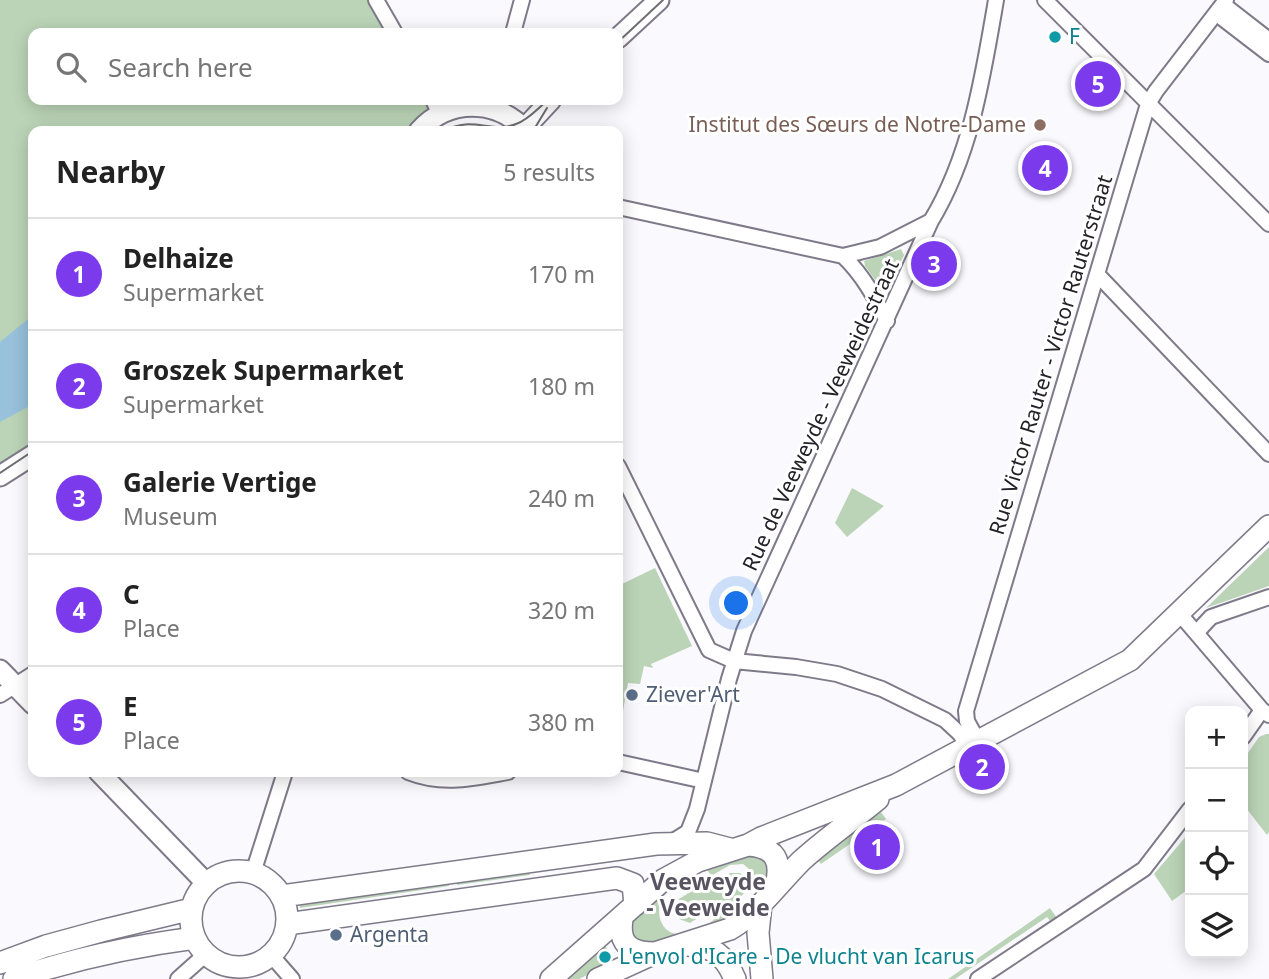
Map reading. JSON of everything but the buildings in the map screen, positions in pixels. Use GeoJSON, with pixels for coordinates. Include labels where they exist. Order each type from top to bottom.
{"type":"FeatureCollection","features":[{"type":"Feature","properties":{"kind":"main road"},"geometry":{"type":"LineString","coordinates":[[551,979],[663,880],[692,863],[740,847],[896,785],[1130,660],[1269,526]]}},
{"type":"Feature","properties":{"kind":"main road"},"geometry":{"type":"LineString","coordinates":[[598,979],[655,953],[730,929],[761,904],[800,862],[896,785]]}},
{"type":"Feature","properties":{"kind":"main road"},"geometry":{"type":"LineString","coordinates":[[282,896],[672,842],[760,846],[775,856],[779,869],[776,886]]}},
{"type":"Feature","properties":{"kind":"main road"},"geometry":{"type":"LineString","coordinates":[[223,873],[253,873],[267,879],[282,896],[287,924],[282,941],[271,955],[261,962],[238,967],[215,961],[200,946],[191,925],[192,909],[206,883],[223,873]]}},
{"type":"Feature","properties":{"kind":"main road"},"geometry":{"type":"LineString","coordinates":[[287,924],[617,878],[633,884],[628,912],[621,928],[626,944],[639,953],[655,953]]}},
{"type":"Feature","properties":{"kind":"main road"},"geometry":{"type":"LineString","coordinates":[[761,904],[758,933],[762,979]]}},
{"type":"Feature","properties":{"kind":"main road"},"geometry":{"type":"LineString","coordinates":[[0,963],[101,930],[192,909]]}},
{"type":"Feature","properties":{"kind":"main road"},"geometry":{"type":"LineString","coordinates":[[14,979],[106,952],[200,946]]}},
{"type":"Feature","properties":{"kind":"main road"},"geometry":{"type":"LineString","coordinates":[[682,946],[702,946],[717,951],[728,963],[735,979]]}},
{"type":"Feature","properties":{"kind":"street"},"geometry":{"type":"LineString","coordinates":[[376,0],[392,28]]}},
{"type":"Feature","properties":{"kind":"street"},"geometry":{"type":"LineString","coordinates":[[514,28],[522,0]]}},
{"type":"Feature","properties":{"kind":"street"},"geometry":{"type":"LineString","coordinates":[[623,33],[659,0]]}},
{"type":"Feature","properties":{"kind":"street","name":"Rue de Veeweyde - Veeweidestraat"},"geometry":{"type":"LineString","coordinates":[[672,842],[688,832],[697,809],[744,631],[931,221],[958,168],[982,80],[996,0]]}},
{"type":"Feature","properties":{"kind":"street"},"geometry":{"type":"LineString","coordinates":[[1045,0],[1269,224]]}},
{"type":"Feature","properties":{"kind":"street"},"geometry":{"type":"LineString","coordinates":[[1222,6],[1269,40]]}},
{"type":"Feature","properties":{"kind":"street"},"geometry":{"type":"LineString","coordinates":[[1222,6],[1269,54]]}},
{"type":"Feature","properties":{"kind":"street","name":"Rue Victor Rauter - Victor Rauterstraat"},"geometry":{"type":"LineString","coordinates":[[973,744],[966,710],[1148,104],[1222,6]]}},
{"type":"Feature","properties":{"kind":"street"},"geometry":{"type":"LineString","coordinates":[[423,126],[436,107],[478,105]]}},
{"type":"Feature","properties":{"kind":"street"},"geometry":{"type":"LineString","coordinates":[[493,105],[520,126]]}},
{"type":"Feature","properties":{"kind":"street"},"geometry":{"type":"LineString","coordinates":[[528,126],[547,105]]}},
{"type":"Feature","properties":{"kind":"street"},"geometry":{"type":"LineString","coordinates":[[623,208],[843,256],[880,247],[931,221]]}},
{"type":"Feature","properties":{"kind":"street"},"geometry":{"type":"LineString","coordinates":[[843,256],[856,268],[887,321]]}},
{"type":"Feature","properties":{"kind":"street"},"geometry":{"type":"LineString","coordinates":[[1097,274],[1269,454]]}},
{"type":"Feature","properties":{"kind":"street"},"geometry":{"type":"LineString","coordinates":[[0,476],[28,458]]}},
{"type":"Feature","properties":{"kind":"street"},"geometry":{"type":"LineString","coordinates":[[623,476],[709,650],[734,661],[837,674],[882,689],[945,720],[973,744]]}},
{"type":"Feature","properties":{"kind":"street"},"geometry":{"type":"LineString","coordinates":[[1197,632],[1211,617],[1269,597]]}},
{"type":"Feature","properties":{"kind":"street"},"geometry":{"type":"LineString","coordinates":[[1179,614],[1266,712],[1248,732]]}},
{"type":"Feature","properties":{"kind":"street"},"geometry":{"type":"LineString","coordinates":[[0,670],[8,690],[28,701]]}},
{"type":"Feature","properties":{"kind":"street"},"geometry":{"type":"LineString","coordinates":[[8,690],[28,677]]}},
{"type":"Feature","properties":{"kind":"street"},"geometry":{"type":"LineString","coordinates":[[623,763],[704,781]]}},
{"type":"Feature","properties":{"kind":"street"},"geometry":{"type":"LineString","coordinates":[[104,777],[206,883]]}},
{"type":"Feature","properties":{"kind":"street"},"geometry":{"type":"LineString","coordinates":[[253,873],[283,777]]}},
{"type":"Feature","properties":{"kind":"street"},"geometry":{"type":"LineString","coordinates":[[426,777],[457,781],[480,777]]}},
{"type":"Feature","properties":{"kind":"street"},"geometry":{"type":"LineString","coordinates":[[697,809],[701,833],[707,843]]}},
{"type":"Feature","properties":{"kind":"street"},"geometry":{"type":"LineString","coordinates":[[978,979],[1144,869],[1185,816]]}},
{"type":"Feature","properties":{"kind":"street"},"geometry":{"type":"LineString","coordinates":[[178,979],[200,946]]}},
{"type":"Feature","properties":{"kind":"street"},"geometry":{"type":"LineString","coordinates":[[271,955],[292,979]]}},
{"type":"Feature","properties":{"kind":"green space"},"geometry":{"type":"Polygon","coordinates":[[[0,0],[368,0],[383,28],[28,28],[28,105],[428,105],[428,110],[417,126],[28,126],[28,452],[0,470],[0,0]]]}},
{"type":"Feature","properties":{"kind":"green space"},"geometry":{"type":"Polygon","coordinates":[[[901,249],[904,255],[889,285],[880,287],[864,261],[901,249]]]}},
{"type":"Feature","properties":{"kind":"green space"},"geometry":{"type":"Polygon","coordinates":[[[852,488],[884,506],[847,537],[835,523],[852,488]]]}},
{"type":"Feature","properties":{"kind":"green space"},"geometry":{"type":"Polygon","coordinates":[[[1269,547],[1269,586],[1206,608],[1269,547]]]}},
{"type":"Feature","properties":{"kind":"green space"},"geometry":{"type":"Polygon","coordinates":[[[655,568],[692,646],[651,664],[653,668],[644,666],[640,684],[628,683],[623,711],[623,584],[655,568]]]}},
{"type":"Feature","properties":{"kind":"green space"},"geometry":{"type":"Polygon","coordinates":[[[1269,734],[1267,835],[1248,810],[1248,753],[1259,737],[1269,734]]]}},
{"type":"Feature","properties":{"kind":"green space"},"geometry":{"type":"Polygon","coordinates":[[[881,812],[886,819],[821,864],[818,860],[881,812]]]}},
{"type":"Feature","properties":{"kind":"green space"},"geometry":{"type":"Polygon","coordinates":[[[1185,838],[1185,892],[1172,901],[1154,874],[1185,838]]]}},
{"type":"Feature","properties":{"kind":"green space"},"geometry":{"type":"Polygon","coordinates":[[[749,852],[769,861],[766,886],[756,894],[755,877],[743,864],[730,865],[711,876],[704,864],[749,852]]]}},
{"type":"Feature","properties":{"kind":"green space"},"geometry":{"type":"Polygon","coordinates":[[[529,868],[530,875],[457,885],[456,880],[449,881],[449,886],[300,908],[299,902],[529,868]]]}},
{"type":"Feature","properties":{"kind":"green space"},"geometry":{"type":"Polygon","coordinates":[[[730,873],[740,873],[747,884],[746,890],[738,899],[721,910],[717,906],[690,923],[679,919],[675,909],[679,899],[713,878],[716,882],[730,873]]]}},
{"type":"Feature","properties":{"kind":"green space"},"geometry":{"type":"Polygon","coordinates":[[[695,874],[674,886],[664,896],[659,908],[663,925],[672,933],[690,933],[722,913],[729,923],[653,948],[635,944],[628,925],[663,888],[695,874]]]}},
{"type":"Feature","properties":{"kind":"green space"},"geometry":{"type":"Polygon","coordinates":[[[1050,908],[1057,918],[1051,922],[1047,917],[955,979],[948,979],[1050,908]]]}},
{"type":"Feature","properties":{"kind":"green space"},"geometry":{"type":"Polygon","coordinates":[[[605,945],[614,962],[579,979],[565,979],[605,945]]]}},
{"type":"Feature","properties":{"kind":"water"},"geometry":{"type":"Polygon","coordinates":[[[28,319],[28,407],[0,422],[0,342],[28,319]]]}},
{"type":"Feature","properties":{"kind":"tram line"},"geometry":{"type":"LineString","coordinates":[[623,37],[663,0]]}},
{"type":"Feature","properties":{"kind":"tram line"},"geometry":{"type":"LineString","coordinates":[[510,126],[529,117],[542,105]]}},
{"type":"Feature","properties":{"kind":"tram line"},"geometry":{"type":"LineString","coordinates":[[536,126],[547,108]]}},
{"type":"Feature","properties":{"kind":"tram line"},"geometry":{"type":"LineString","coordinates":[[460,126],[490,126]]}},
{"type":"Feature","properties":{"kind":"tram line"},"geometry":{"type":"LineString","coordinates":[[0,473],[28,454]]}},
{"type":"Feature","properties":{"kind":"place","name":"F"},"geometry":{"type":"Point","coordinates":[1055,37]}},
{"type":"Feature","properties":{"kind":"place","name":"E"},"geometry":{"type":"Point","coordinates":[1098,84]}},
{"type":"Feature","properties":{"kind":"place","name":"Institut des Sœurs de Notre-Dame"},"geometry":{"type":"Point","coordinates":[1040,125]}},
{"type":"Feature","properties":{"kind":"place","name":"C"},"geometry":{"type":"Point","coordinates":[1045,168]}},
{"type":"Feature","properties":{"kind":"place","name":"Galerie Vertige"},"geometry":{"type":"Point","coordinates":[934,264]}},
{"type":"Feature","properties":{"kind":"place","name":"Ziever'Art"},"geometry":{"type":"Point","coordinates":[632,695]}},
{"type":"Feature","properties":{"kind":"place","name":"Groszek Supermarket"},"geometry":{"type":"Point","coordinates":[982,767]}},
{"type":"Feature","properties":{"kind":"place","name":"Delhaize"},"geometry":{"type":"Point","coordinates":[877,847]}},
{"type":"Feature","properties":{"kind":"place","name":"Argenta"},"geometry":{"type":"Point","coordinates":[336,935]}},
{"type":"Feature","properties":{"kind":"place","name":"L'envol d'Icare - De vlucht van Icarus"},"geometry":{"type":"Point","coordinates":[605,957]}},
{"type":"Feature","properties":{"kind":"district","name":"Veeweyde - Veeweide"},"geometry":{"type":"Point","coordinates":[708,895]}}]}
